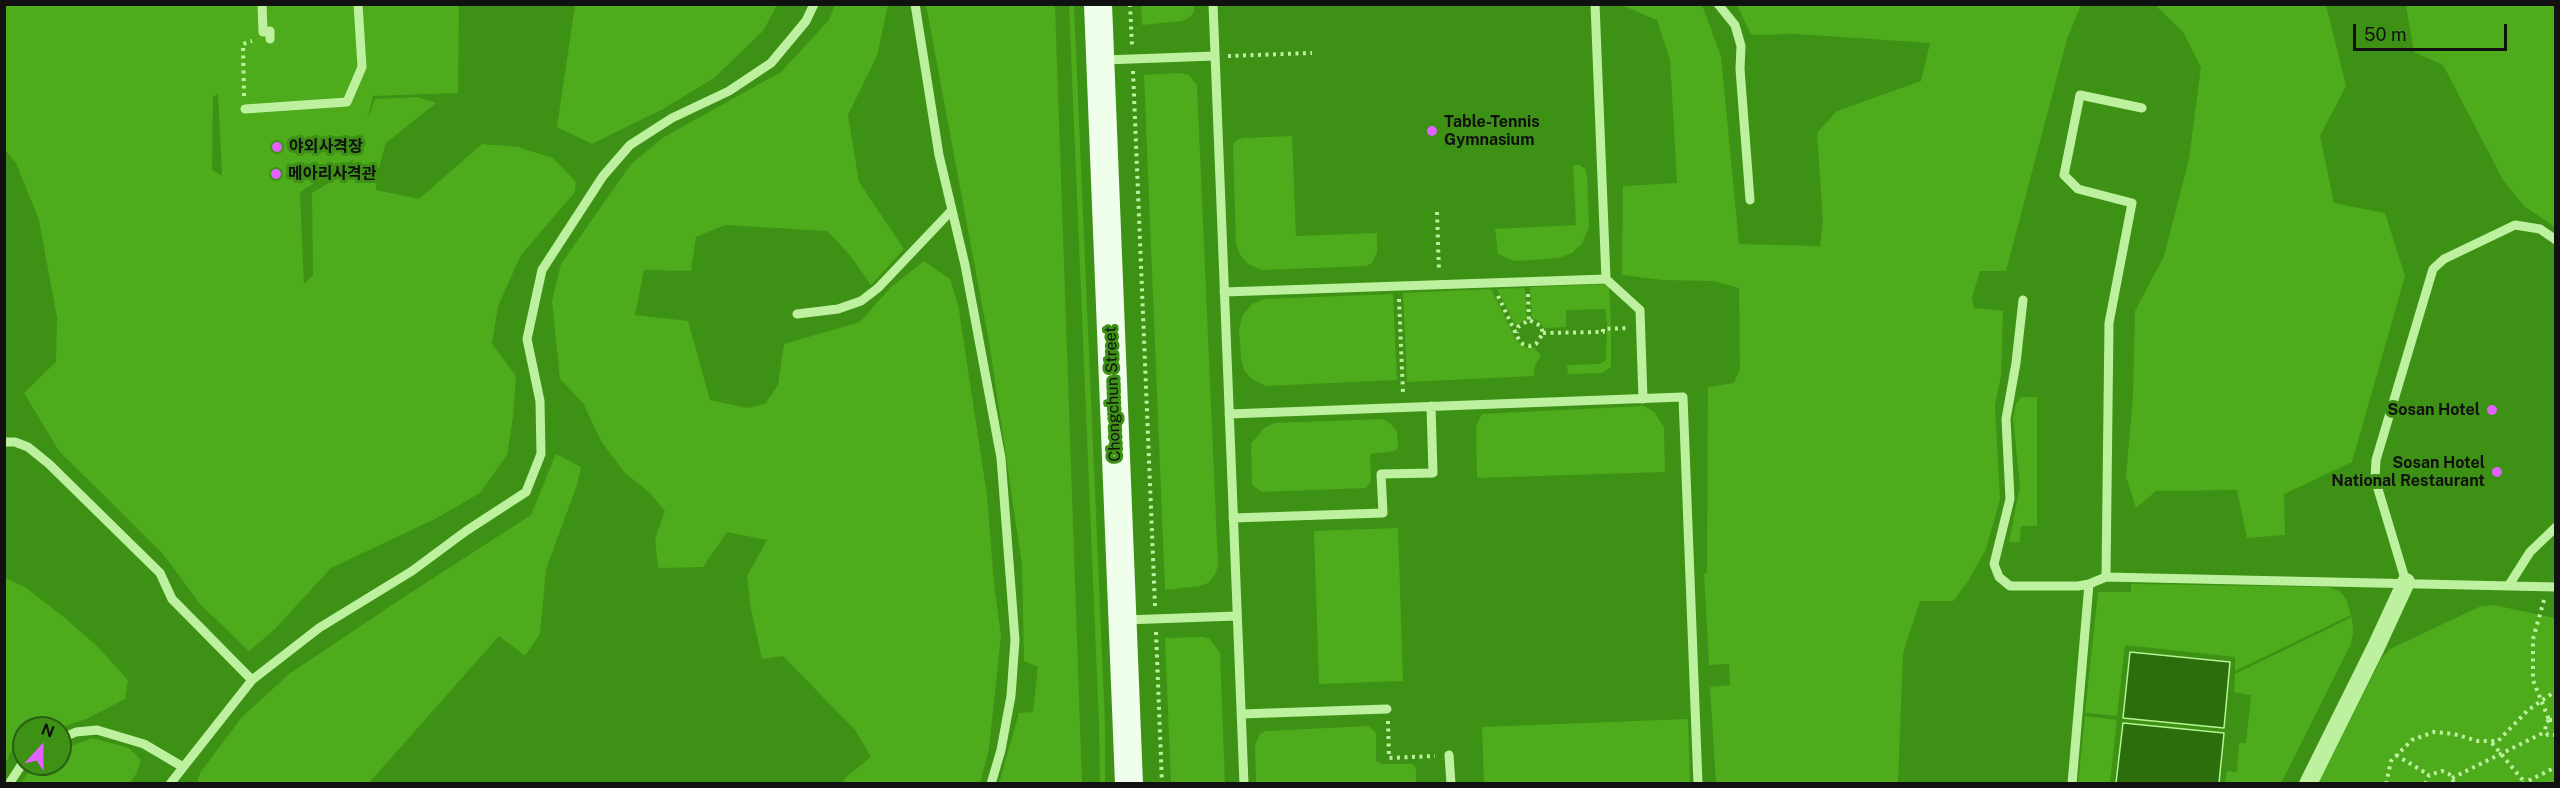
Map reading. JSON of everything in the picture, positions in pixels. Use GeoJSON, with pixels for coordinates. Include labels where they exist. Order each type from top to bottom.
{"type":"FeatureCollection","features":[{"type":"Feature","properties":{"kind":"main road","name":"Chongchun Street"},"geometry":{"type":"LineString","coordinates":[[1098,4],[1129,783]]}},
{"type":"Feature","properties":{"kind":"street"},"geometry":{"type":"LineString","coordinates":[[2308,783],[2406,582]]}},
{"type":"Feature","properties":{"kind":"lane"},"geometry":{"type":"LineString","coordinates":[[261,4],[263,32],[270,32],[270,39]]}},
{"type":"Feature","properties":{"kind":"lane"},"geometry":{"type":"LineString","coordinates":[[245,109],[347,102],[362,67],[358,4]]}},
{"type":"Feature","properties":{"kind":"lane"},"geometry":{"type":"LineString","coordinates":[[170,783],[252,680],[319,628],[412,572],[466,531],[526,492],[541,454],[540,401],[527,339],[542,270],[603,176],[630,145],[672,118],[729,91],[771,63],[806,21],[814,4]]}},
{"type":"Feature","properties":{"kind":"lane"},"geometry":{"type":"LineString","coordinates":[[915,4],[939,154],[965,265],[1001,458],[1015,640],[1011,696],[1001,750],[991,783]]}},
{"type":"Feature","properties":{"kind":"lane"},"geometry":{"type":"LineString","coordinates":[[1213,4],[1244,783]]}},
{"type":"Feature","properties":{"kind":"lane"},"geometry":{"type":"LineString","coordinates":[[1595,4],[1606,279]]}},
{"type":"Feature","properties":{"kind":"lane"},"geometry":{"type":"LineString","coordinates":[[1718,4],[1735,25],[1741,46],[1740,69],[1750,200]]}},
{"type":"Feature","properties":{"kind":"lane"},"geometry":{"type":"LineString","coordinates":[[1101,60],[1215,56]]}},
{"type":"Feature","properties":{"kind":"lane"},"geometry":{"type":"LineString","coordinates":[[2106,577],[2109,323],[2132,203],[2078,189],[2064,175],[2080,95],[2142,108]]}},
{"type":"Feature","properties":{"kind":"lane"},"geometry":{"type":"LineString","coordinates":[[797,314],[838,309],[861,302],[878,288],[952,210]]}},
{"type":"Feature","properties":{"kind":"lane"},"geometry":{"type":"LineString","coordinates":[[2406,582],[2375,479],[2376,460],[2433,269],[2444,259],[2515,225],[2540,229],[2556,240]]}},
{"type":"Feature","properties":{"kind":"lane"},"geometry":{"type":"LineString","coordinates":[[1224,292],[1439,285],[1490,281],[1606,279],[1640,310],[1643,399]]}},
{"type":"Feature","properties":{"kind":"lane"},"geometry":{"type":"LineString","coordinates":[[2022,300],[2016,363],[2006,419],[2010,499],[1994,564],[1999,577],[2010,586],[2089,584],[2106,577],[2406,582],[2552,588]]}},
{"type":"Feature","properties":{"kind":"lane"},"geometry":{"type":"LineString","coordinates":[[1229,414],[1683,397],[1698,783]]}},
{"type":"Feature","properties":{"kind":"lane"},"geometry":{"type":"LineString","coordinates":[[1233,518],[1383,513],[1381,474],[1433,472],[1431,406]]}},
{"type":"Feature","properties":{"kind":"lane"},"geometry":{"type":"LineString","coordinates":[[4,442],[15,442],[28,447],[49,464],[160,573],[172,599],[252,680]]}},
{"type":"Feature","properties":{"kind":"lane"},"geometry":{"type":"LineString","coordinates":[[2509,585],[2530,552],[2556,527]]}},
{"type":"Feature","properties":{"kind":"lane"},"geometry":{"type":"LineString","coordinates":[[2072,783],[2089,584]]}},
{"type":"Feature","properties":{"kind":"lane"},"geometry":{"type":"LineString","coordinates":[[1122,620],[1237,616]]}},
{"type":"Feature","properties":{"kind":"lane"},"geometry":{"type":"LineString","coordinates":[[1241,714],[1387,709]]}},
{"type":"Feature","properties":{"kind":"lane"},"geometry":{"type":"LineString","coordinates":[[72,734],[97,730],[144,744],[183,767]]}},
{"type":"Feature","properties":{"kind":"lane"},"geometry":{"type":"LineString","coordinates":[[1449,755],[1451,783]]}},
{"type":"Feature","properties":{"kind":"path"},"geometry":{"type":"LineString","coordinates":[[1130,4],[1162,783]]}},
{"type":"Feature","properties":{"kind":"path"},"geometry":{"type":"LineString","coordinates":[[244,91],[243,44],[247,41]]}},
{"type":"Feature","properties":{"kind":"path"},"geometry":{"type":"LineString","coordinates":[[1215,56],[1312,53]]}},
{"type":"Feature","properties":{"kind":"path"},"geometry":{"type":"LineString","coordinates":[[1437,212],[1439,285]]}},
{"type":"Feature","properties":{"kind":"path"},"geometry":{"type":"LineString","coordinates":[[1527,280],[1529,320]]}},
{"type":"Feature","properties":{"kind":"path"},"geometry":{"type":"LineString","coordinates":[[1490,281],[1517,333]]}},
{"type":"Feature","properties":{"kind":"path"},"geometry":{"type":"LineString","coordinates":[[1398,286],[1403,407]]}},
{"type":"Feature","properties":{"kind":"path"},"geometry":{"type":"LineString","coordinates":[[1529,320],[1536,322],[1543,333],[1536,344],[1530,346],[1518,340],[1517,333],[1518,327],[1529,320]]}},
{"type":"Feature","properties":{"kind":"path"},"geometry":{"type":"LineString","coordinates":[[1543,333],[1641,328]]}},
{"type":"Feature","properties":{"kind":"path"},"geometry":{"type":"LineString","coordinates":[[2549,720],[2533,680],[2532,650],[2536,626],[2552,588]]}},
{"type":"Feature","properties":{"kind":"path"},"geometry":{"type":"LineString","coordinates":[[2492,743],[2506,735],[2515,723],[2540,700],[2556,691]]}},
{"type":"Feature","properties":{"kind":"path"},"geometry":{"type":"LineString","coordinates":[[1387,709],[1389,758],[1449,755]]}},
{"type":"Feature","properties":{"kind":"path"},"geometry":{"type":"LineString","coordinates":[[2549,720],[2556,720]]}},
{"type":"Feature","properties":{"kind":"path"},"geometry":{"type":"LineString","coordinates":[[2545,732],[2546,723],[2549,720]]}},
{"type":"Feature","properties":{"kind":"path"},"geometry":{"type":"LineString","coordinates":[[2386,783],[2391,761],[2396,755],[2412,741],[2434,732],[2492,743],[2524,783],[2556,767]]}},
{"type":"Feature","properties":{"kind":"path"},"geometry":{"type":"LineString","coordinates":[[2545,732],[2548,735],[2556,735]]}},
{"type":"Feature","properties":{"kind":"path"},"geometry":{"type":"LineString","coordinates":[[2452,778],[2545,732]]}},
{"type":"Feature","properties":{"kind":"path"},"geometry":{"type":"LineString","coordinates":[[2396,755],[2429,775]]}},
{"type":"Feature","properties":{"kind":"path"},"geometry":{"type":"LineString","coordinates":[[2425,783],[2429,775],[2442,771],[2452,778],[2454,783]]}},
{"type":"Feature","properties":{"kind":"shaded area"},"geometry":{"type":"Polygon","coordinates":[[[575,4],[777,5],[763,31],[714,78],[663,109],[592,144],[557,127],[575,4]]]}},
{"type":"Feature","properties":{"kind":"shaded area"},"geometry":{"type":"Polygon","coordinates":[[[5,5],[459,5],[458,93],[373,96],[367,121],[375,99],[418,97],[436,103],[386,143],[377,175],[376,190],[419,199],[482,144],[518,147],[553,158],[576,182],[575,192],[521,255],[498,306],[492,344],[516,376],[507,455],[480,493],[435,519],[331,568],[274,630],[249,651],[200,604],[163,554],[59,451],[24,393],[56,362],[57,318],[39,220],[16,163],[5,150],[5,5]],[[218,94],[213,97],[212,170],[222,175],[218,94]],[[354,159],[300,192],[304,284],[313,275],[312,193],[350,170],[354,159]]]}},
{"type":"Feature","properties":{"kind":"shaded area"},"geometry":{"type":"Polygon","coordinates":[[[835,5],[888,5],[877,56],[848,115],[859,182],[904,249],[871,285],[849,254],[827,231],[725,225],[696,237],[691,271],[644,270],[635,315],[688,321],[710,400],[747,408],[765,404],[778,385],[784,344],[860,322],[891,287],[924,261],[950,279],[958,304],[987,495],[994,584],[1001,636],[989,749],[980,783],[843,783],[846,777],[871,757],[855,730],[783,656],[762,659],[751,609],[747,576],[767,540],[727,532],[703,567],[658,568],[655,539],[665,511],[650,493],[624,472],[601,441],[583,403],[560,379],[552,301],[561,264],[631,164],[664,137],[781,72],[829,20],[835,5]]]}},
{"type":"Feature","properties":{"kind":"shaded area"},"geometry":{"type":"Polygon","coordinates":[[[926,5],[1055,5],[1082,783],[999,783],[1019,713],[1033,712],[1038,667],[1024,661],[1022,565],[990,348],[926,5]]]}},
{"type":"Feature","properties":{"kind":"shaded area"},"geometry":{"type":"Polygon","coordinates":[[[1069,5],[1074,5],[1105,724],[1105,784],[1100,783],[1069,5]]]}},
{"type":"Feature","properties":{"kind":"shaded area"},"geometry":{"type":"Polygon","coordinates":[[[1141,5],[1194,5],[1194,12],[1182,21],[1142,25],[1141,5]]]}},
{"type":"Feature","properties":{"kind":"shaded area"},"geometry":{"type":"Polygon","coordinates":[[[1621,5],[1702,5],[1721,56],[1739,244],[1820,246],[1823,221],[1817,133],[1837,111],[1921,81],[1930,43],[1796,34],[1751,35],[1737,5],[2081,5],[2067,39],[2006,271],[1980,271],[1972,298],[1974,308],[2003,311],[2001,376],[1995,405],[2000,499],[1986,549],[1967,583],[1953,601],[1920,601],[1903,653],[1898,783],[1716,783],[1710,687],[1730,685],[1729,664],[1709,665],[1704,574],[1707,572],[1708,387],[1734,383],[1740,368],[1739,288],[1714,281],[1662,280],[1622,275],[1623,186],[1677,183],[1670,60],[1657,20],[1621,5]]]}},
{"type":"Feature","properties":{"kind":"shaded area"},"geometry":{"type":"Polygon","coordinates":[[[2155,5],[2326,5],[2346,86],[2320,136],[2334,203],[2385,213],[2405,276],[2352,462],[2284,494],[2285,535],[2247,538],[2237,490],[2156,491],[2136,508],[2126,476],[2133,397],[2135,311],[2164,256],[2189,159],[2201,67],[2183,32],[2155,5]]]}},
{"type":"Feature","properties":{"kind":"shaded area"},"geometry":{"type":"Polygon","coordinates":[[[2406,5],[2555,5],[2555,227],[2524,206],[2503,180],[2443,65],[2414,52],[2406,5]]]}},
{"type":"Feature","properties":{"kind":"shaded area"},"geometry":{"type":"Polygon","coordinates":[[[1180,73],[1189,75],[1197,85],[1218,566],[1208,583],[1165,590],[1144,75],[1180,73]]]}},
{"type":"Feature","properties":{"kind":"shaded area"},"geometry":{"type":"Polygon","coordinates":[[[1292,136],[1296,236],[1377,233],[1377,252],[1372,263],[1366,266],[1262,270],[1248,264],[1241,256],[1236,245],[1233,145],[1237,140],[1243,138],[1292,136]]]}},
{"type":"Feature","properties":{"kind":"shaded area"},"geometry":{"type":"Polygon","coordinates":[[[1573,165],[1580,165],[1585,169],[1587,175],[1589,227],[1582,244],[1572,253],[1559,258],[1514,261],[1498,254],[1495,229],[1576,225],[1573,165]]]}},
{"type":"Feature","properties":{"kind":"shaded area"},"geometry":{"type":"Polygon","coordinates":[[[1609,284],[1611,327],[1607,327],[1606,309],[1566,310],[1566,327],[1544,328],[1539,321],[1532,318],[1530,287],[1609,284]]]}},
{"type":"Feature","properties":{"kind":"shaded area"},"geometry":{"type":"Polygon","coordinates":[[[1525,288],[1527,318],[1516,326],[1497,289],[1525,288]]]}},
{"type":"Feature","properties":{"kind":"shaded area"},"geometry":{"type":"Polygon","coordinates":[[[1491,289],[1516,340],[1526,348],[1534,348],[1541,355],[1535,366],[1534,376],[1407,382],[1403,293],[1491,289]]]}},
{"type":"Feature","properties":{"kind":"shaded area"},"geometry":{"type":"Polygon","coordinates":[[[1393,294],[1397,380],[1266,386],[1252,379],[1244,370],[1239,329],[1243,315],[1252,304],[1264,299],[1393,294]]]}},
{"type":"Feature","properties":{"kind":"shaded area"},"geometry":{"type":"Polygon","coordinates":[[[1607,331],[1611,331],[1611,367],[1602,373],[1568,374],[1567,365],[1600,364],[1606,360],[1607,331]]]}},
{"type":"Feature","properties":{"kind":"shaded area"},"geometry":{"type":"Polygon","coordinates":[[[2021,397],[2037,397],[2037,526],[2021,526],[2020,542],[2009,542],[2020,486],[2013,418],[2016,404],[2021,397]]]}},
{"type":"Feature","properties":{"kind":"shaded area"},"geometry":{"type":"Polygon","coordinates":[[[1644,406],[1654,412],[1664,427],[1665,472],[1477,478],[1476,426],[1482,414],[1644,406]]]}},
{"type":"Feature","properties":{"kind":"shaded area"},"geometry":{"type":"Polygon","coordinates":[[[1383,419],[1397,432],[1398,448],[1395,451],[1370,454],[1371,481],[1366,488],[1262,492],[1252,485],[1251,444],[1264,428],[1274,423],[1383,419]]]}},
{"type":"Feature","properties":{"kind":"shaded area"},"geometry":{"type":"Polygon","coordinates":[[[556,454],[581,467],[577,485],[546,569],[540,634],[525,656],[499,636],[369,783],[197,783],[200,773],[242,717],[289,674],[531,515],[556,454]]]}},
{"type":"Feature","properties":{"kind":"shaded area"},"geometry":{"type":"Polygon","coordinates":[[[1398,528],[1403,681],[1319,684],[1314,531],[1398,528]]]}},
{"type":"Feature","properties":{"kind":"shaded area"},"geometry":{"type":"Polygon","coordinates":[[[5,578],[25,587],[65,618],[98,647],[128,680],[125,699],[72,724],[72,716],[12,716],[12,750],[5,765],[5,578]]]}},
{"type":"Feature","properties":{"kind":"shaded area"},"geometry":{"type":"Polygon","coordinates":[[[2131,584],[2328,587],[2340,591],[2346,599],[2351,615],[2235,671],[2235,657],[2125,645],[2117,716],[2085,713],[2098,592],[2131,592],[2131,584]]]}},
{"type":"Feature","properties":{"kind":"shaded area"},"geometry":{"type":"Polygon","coordinates":[[[2494,605],[2555,618],[2555,783],[2318,784],[2381,659],[2390,649],[2481,606],[2494,605]]]}},
{"type":"Feature","properties":{"kind":"shaded area"},"geometry":{"type":"Polygon","coordinates":[[[2352,617],[2351,644],[2281,783],[2225,783],[2227,771],[2237,772],[2239,743],[2246,743],[2251,695],[2234,692],[2235,674],[2352,617]]]}},
{"type":"Feature","properties":{"kind":"shaded area"},"geometry":{"type":"Polygon","coordinates":[[[1203,637],[1210,639],[1220,653],[1225,783],[1171,783],[1165,638],[1203,637]]]}},
{"type":"Feature","properties":{"kind":"shaded area"},"geometry":{"type":"Polygon","coordinates":[[[2130,652],[2230,662],[2224,728],[2123,718],[2130,652]]]}},
{"type":"Feature","properties":{"kind":"shaded area"},"geometry":{"type":"Polygon","coordinates":[[[2085,716],[2117,720],[2110,783],[2078,783],[2085,716]]]}},
{"type":"Feature","properties":{"kind":"shaded area"},"geometry":{"type":"Polygon","coordinates":[[[1688,719],[1690,783],[1484,783],[1482,727],[1688,719]]]}},
{"type":"Feature","properties":{"kind":"shaded area"},"geometry":{"type":"Polygon","coordinates":[[[2123,723],[2224,733],[2219,783],[2116,783],[2123,723]]]}},
{"type":"Feature","properties":{"kind":"shaded area"},"geometry":{"type":"Polygon","coordinates":[[[1369,726],[1376,733],[1376,761],[1382,764],[1413,764],[1416,769],[1416,783],[1256,783],[1255,746],[1260,734],[1266,731],[1369,726]]]}},
{"type":"Feature","properties":{"kind":"shaded area"},"geometry":{"type":"Polygon","coordinates":[[[92,738],[129,748],[141,760],[130,783],[21,783],[26,776],[72,776],[72,746],[92,738]]]}},
{"type":"Feature","properties":{"kind":"place","name":"Table-Tennis Gymnasium"},"geometry":{"type":"Point","coordinates":[1432,131]}},
{"type":"Feature","properties":{"kind":"place","name":"야외사격장"},"geometry":{"type":"Point","coordinates":[277,147]}},
{"type":"Feature","properties":{"kind":"place","name":"메아리사격관"},"geometry":{"type":"Point","coordinates":[276,174]}},
{"type":"Feature","properties":{"kind":"place","name":"Sosan Hotel"},"geometry":{"type":"Point","coordinates":[2492,410]}},
{"type":"Feature","properties":{"kind":"place","name":"Sosan Hotel National Restaurant"},"geometry":{"type":"Point","coordinates":[2497,472]}}]}
